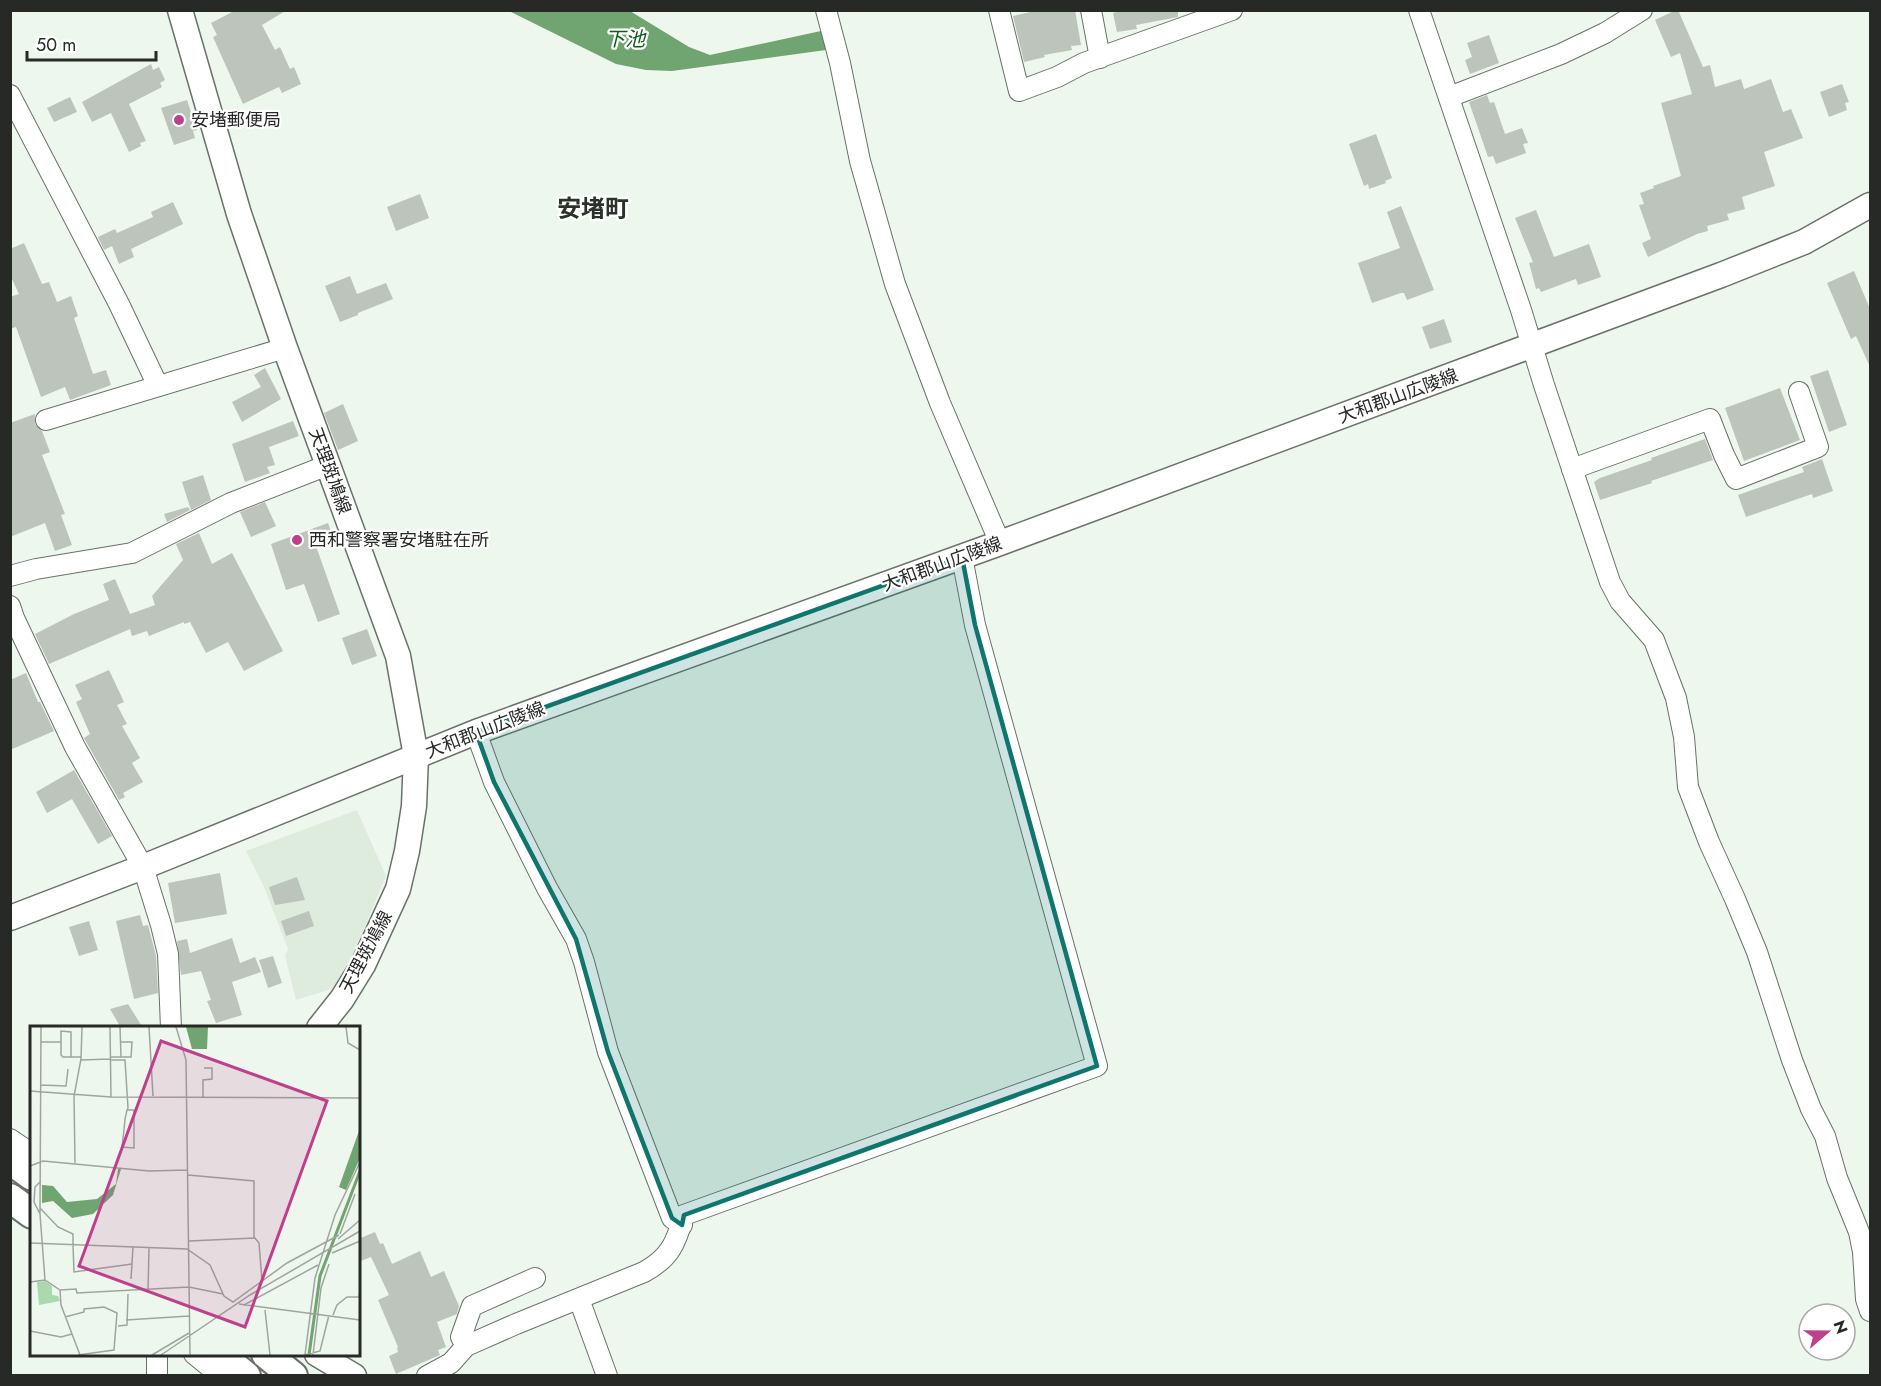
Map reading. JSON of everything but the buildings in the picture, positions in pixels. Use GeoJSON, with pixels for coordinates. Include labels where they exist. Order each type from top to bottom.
{"type":"FeatureCollection","features":[{"type":"Feature","properties":{"kind":"highway"},"geometry":{"type":"LineString","coordinates":[[10,1160],[30,1175]]}},
{"type":"Feature","properties":{"kind":"highway"},"geometry":{"type":"LineString","coordinates":[[10,1198],[30,1213]]}},
{"type":"Feature","properties":{"kind":"highway"},"geometry":{"type":"LineString","coordinates":[[221,1356],[246,1376]]}},
{"type":"Feature","properties":{"kind":"highway"},"geometry":{"type":"LineString","coordinates":[[268,1356],[293,1376]]}},
{"type":"Feature","properties":{"kind":"main road","name":"天理斑鳩線"},"geometry":{"type":"LineString","coordinates":[[180,10],[239,214],[285,348],[398,656],[416,756],[414,806],[398,889],[363,965],[342,999],[321,1026]]}},
{"type":"Feature","properties":{"kind":"main road","name":"大和郡山広陵線"},"geometry":{"type":"LineString","coordinates":[[10,918],[143,867],[476,732],[962,557],[1721,275],[1804,242],[1870,205]]}},
{"type":"Feature","properties":{"kind":"main road"},"geometry":{"type":"LineString","coordinates":[[320,1356],[354,1376]]}},
{"type":"Feature","properties":{"kind":"street"},"geometry":{"type":"LineString","coordinates":[[826,10],[840,63],[860,160],[895,284],[940,403],[1000,543]]}},
{"type":"Feature","properties":{"kind":"street"},"geometry":{"type":"LineString","coordinates":[[999,10],[1019,91],[1100,58],[1232,10]]}},
{"type":"Feature","properties":{"kind":"street"},"geometry":{"type":"LineString","coordinates":[[1091,10],[1100,58]]}},
{"type":"Feature","properties":{"kind":"street"},"geometry":{"type":"LineString","coordinates":[[1419,10],[1610,582],[1620,601],[1654,640],[1676,698],[1684,737],[1688,787],[1708,842],[1735,899],[1756,952],[1811,1109],[1825,1136],[1837,1178],[1858,1232],[1863,1252],[1866,1299],[1870,1311]]}},
{"type":"Feature","properties":{"kind":"street"},"geometry":{"type":"LineString","coordinates":[[1449,97],[1562,54],[1605,33],[1642,10]]}},
{"type":"Feature","properties":{"kind":"street"},"geometry":{"type":"LineString","coordinates":[[10,95],[158,386]]}},
{"type":"Feature","properties":{"kind":"street"},"geometry":{"type":"LineString","coordinates":[[46,420],[285,348]]}},
{"type":"Feature","properties":{"kind":"street"},"geometry":{"type":"LineString","coordinates":[[1572,469],[1710,419],[1736,479],[1825,445],[1799,392]]}},
{"type":"Feature","properties":{"kind":"street"},"geometry":{"type":"LineString","coordinates":[[10,576],[36,569],[132,553],[231,503],[328,465]]}},
{"type":"Feature","properties":{"kind":"street"},"geometry":{"type":"LineString","coordinates":[[427,1376],[451,1363],[466,1346],[657,1265],[668,1255],[675,1243],[684,1215],[1097,1066],[975,625],[962,557]]}},
{"type":"Feature","properties":{"kind":"street"},"geometry":{"type":"LineString","coordinates":[[10,606],[75,747],[143,867],[153,895],[168,954],[171,1026]]}},
{"type":"Feature","properties":{"kind":"street"},"geometry":{"type":"LineString","coordinates":[[476,732],[494,782],[547,888],[576,939],[612,1061],[672,1218],[682,1225]]}},
{"type":"Feature","properties":{"kind":"street"},"geometry":{"type":"LineString","coordinates":[[10,1139],[30,1153]]}},
{"type":"Feature","properties":{"kind":"street"},"geometry":{"type":"LineString","coordinates":[[466,1346],[462,1337],[472,1306],[535,1278]]}},
{"type":"Feature","properties":{"kind":"street"},"geometry":{"type":"LineString","coordinates":[[579,1299],[607,1376]]}},
{"type":"Feature","properties":{"kind":"street"},"geometry":{"type":"LineString","coordinates":[[157,1356],[157,1376]]}},
{"type":"Feature","properties":{"kind":"street"},"geometry":{"type":"LineString","coordinates":[[196,1356],[221,1376]]}},
{"type":"Feature","properties":{"kind":"highlighted area"},"geometry":{"type":"Polygon","coordinates":[[[962,557],[975,625],[1097,1066],[684,1215],[682,1225],[672,1218],[608,1052],[576,939],[494,782],[476,732],[962,557]]]}},
{"type":"Feature","properties":{"kind":"shaded area"},"geometry":{"type":"Polygon","coordinates":[[[357,810],[386,876],[355,950],[337,982],[331,989],[296,1000],[285,956],[288,949],[264,887],[246,851],[357,810]]]}},
{"type":"Feature","properties":{"kind":"water","name":"下池"},"geometry":{"type":"Polygon","coordinates":[[[509,11],[630,11],[689,47],[710,55],[821,31],[826,50],[672,71],[646,70],[616,64],[509,11]]]}},
{"type":"Feature","properties":{"kind":"place","name":"安堵郵便局"},"geometry":{"type":"Point","coordinates":[179,120]}},
{"type":"Feature","properties":{"kind":"place","name":"西和警察署安堵駐在所"},"geometry":{"type":"Point","coordinates":[297,540]}},
{"type":"Feature","properties":{"kind":"district","name":"安堵町"},"geometry":{"type":"Point","coordinates":[593,208]}}]}
